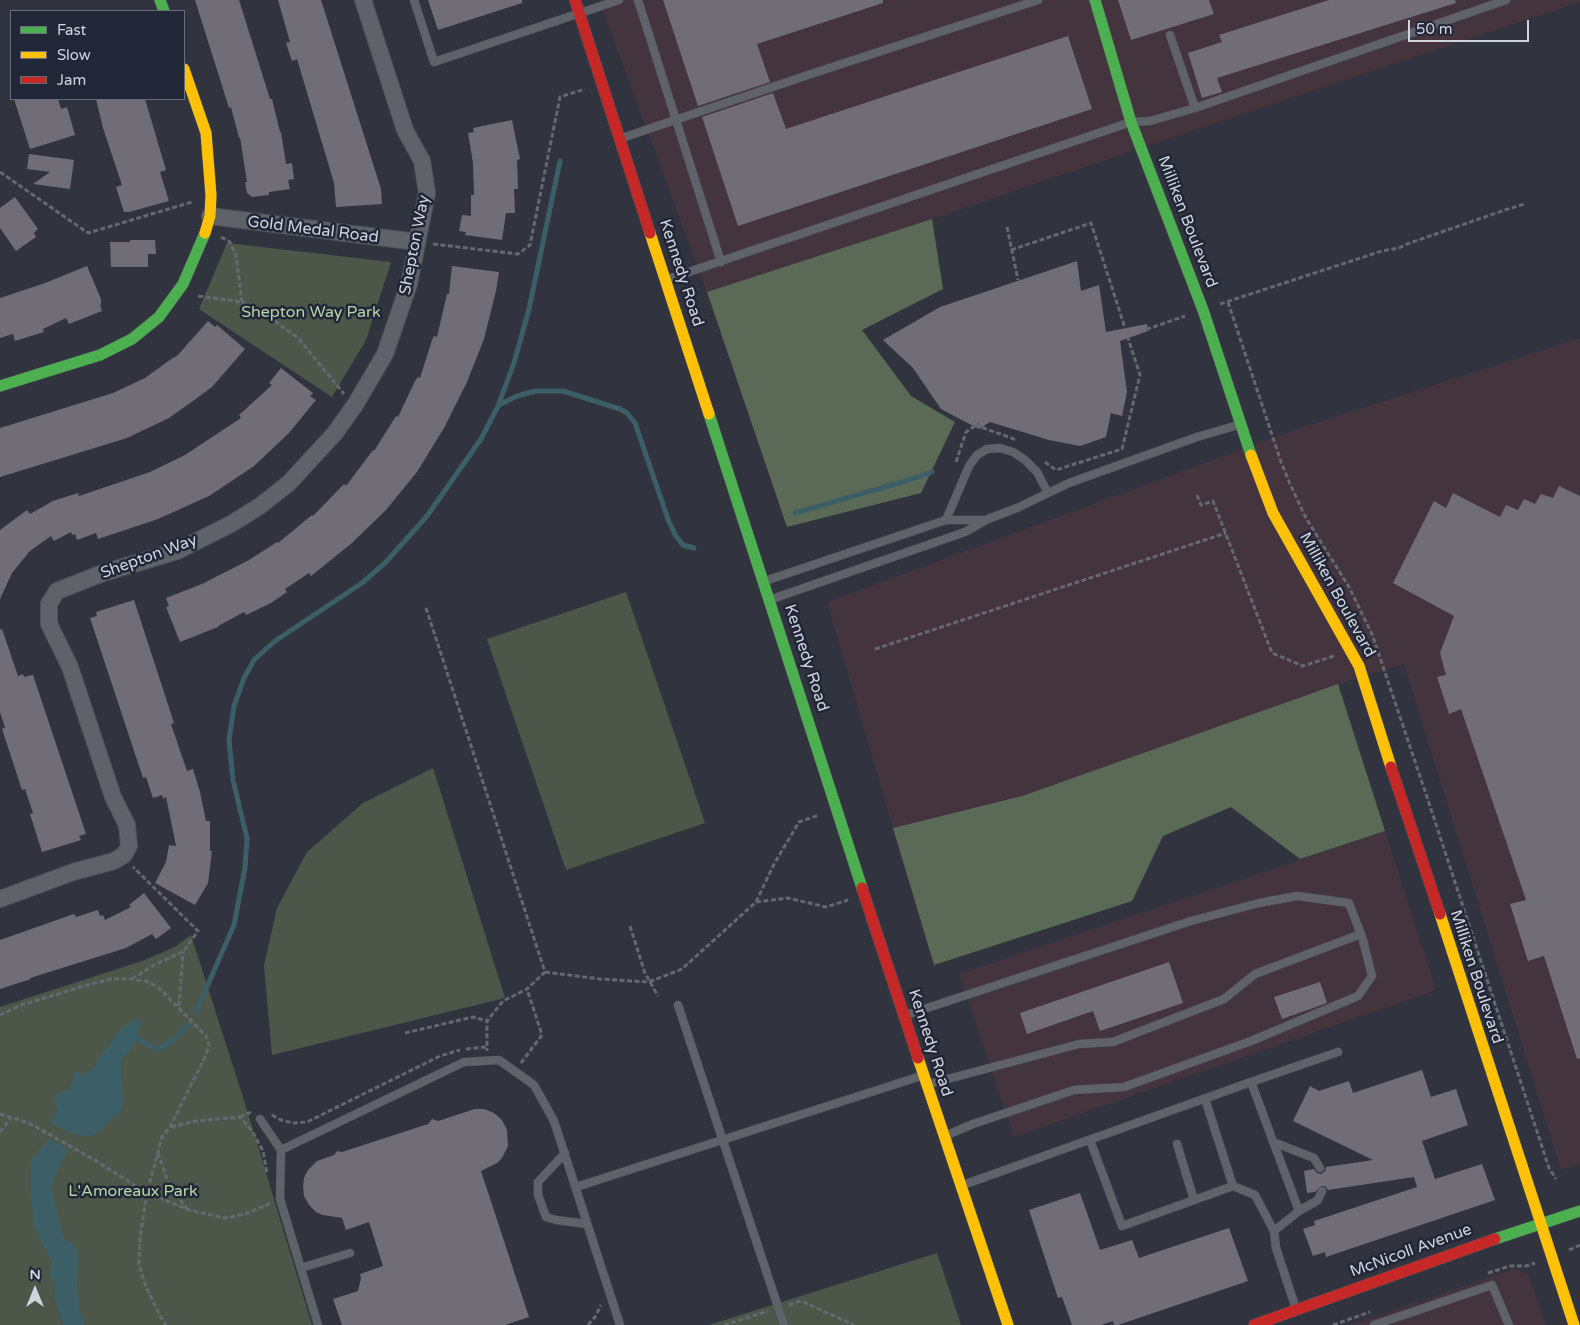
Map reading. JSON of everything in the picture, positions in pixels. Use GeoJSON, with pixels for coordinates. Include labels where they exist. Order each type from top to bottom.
{"type":"FeatureCollection","features":[{"type":"Feature","properties":{"kind":"street","name":"Shepton Way"},"geometry":{"type":"LineString","coordinates":[[0,899],[73,872],[114,862],[124,855],[129,846],[127,825],[113,797],[70,667],[49,624],[49,604],[57,591],[103,573],[177,550],[231,524],[260,506],[289,483],[335,433],[355,405],[385,354],[409,284],[427,193],[422,161],[404,130],[363,0]]}},
{"type":"Feature","properties":{"kind":"street","name":"Kennedy Road"},"geometry":{"type":"LineString","coordinates":[[575,0],[904,1016],[1008,1325]]}},
{"type":"Feature","properties":{"kind":"street","name":"Milliken Boulevard"},"geometry":{"type":"LineString","coordinates":[[1095,0],[1132,122],[1204,310],[1273,514],[1352,650],[1359,666],[1380,737],[1574,1325]]}},
{"type":"Feature","properties":{"kind":"street"},"geometry":{"type":"LineString","coordinates":[[0,386],[100,355],[132,338],[159,317],[183,284],[205,232],[210,216],[211,195],[206,134],[185,72]]}},
{"type":"Feature","properties":{"kind":"street","name":"Gold Medal Road"},"geometry":{"type":"LineString","coordinates":[[210,216],[417,242]]}},
{"type":"Feature","properties":{"kind":"street","name":"McNicoll Avenue"},"geometry":{"type":"LineString","coordinates":[[1254,1325],[1453,1253],[1580,1211]]}},
{"type":"Feature","properties":{"kind":"lane"},"geometry":{"type":"LineString","coordinates":[[414,0],[434,62],[619,0]]}},
{"type":"Feature","properties":{"kind":"lane"},"geometry":{"type":"LineString","coordinates":[[638,0],[721,262]]}},
{"type":"Feature","properties":{"kind":"lane"},"geometry":{"type":"LineString","coordinates":[[620,139],[1038,0]]}},
{"type":"Feature","properties":{"kind":"lane"},"geometry":{"type":"LineString","coordinates":[[666,279],[1132,122],[1150,121],[1195,108],[1506,0]]}},
{"type":"Feature","properties":{"kind":"lane"},"geometry":{"type":"LineString","coordinates":[[1170,35],[1195,108]]}},
{"type":"Feature","properties":{"kind":"lane"},"geometry":{"type":"LineString","coordinates":[[770,600],[965,532],[988,519],[1018,508],[1069,482],[1197,437],[1241,424]]}},
{"type":"Feature","properties":{"kind":"lane"},"geometry":{"type":"LineString","coordinates":[[946,520],[969,466],[977,455],[987,449],[1000,448],[1013,452],[1025,460],[1037,472],[1048,493]]}},
{"type":"Feature","properties":{"kind":"lane"},"geometry":{"type":"LineString","coordinates":[[764,582],[946,520],[988,519]]}},
{"type":"Feature","properties":{"kind":"lane"},"geometry":{"type":"LineString","coordinates":[[904,1016],[1191,921],[1259,903],[1296,896],[1349,903],[1361,934],[1372,976],[1358,996],[1251,1041],[1124,1087],[1074,1090],[973,1124],[944,1137]]}},
{"type":"Feature","properties":{"kind":"lane"},"geometry":{"type":"LineString","coordinates":[[576,1187],[723,1140],[925,1080],[1079,1044],[1113,1042],[1224,999],[1255,974],[1361,934]]}},
{"type":"Feature","properties":{"kind":"lane"},"geometry":{"type":"LineString","coordinates":[[678,1005],[784,1325]]}},
{"type":"Feature","properties":{"kind":"lane"},"geometry":{"type":"LineString","coordinates":[[961,1186],[1338,1052]]}},
{"type":"Feature","properties":{"kind":"lane"},"geometry":{"type":"LineString","coordinates":[[280,1150],[464,1062],[499,1060],[534,1085],[554,1121],[620,1325]]}},
{"type":"Feature","properties":{"kind":"lane"},"geometry":{"type":"LineString","coordinates":[[1251,1082],[1299,1211]]}},
{"type":"Feature","properties":{"kind":"lane"},"geometry":{"type":"LineString","coordinates":[[1205,1099],[1233,1186]]}},
{"type":"Feature","properties":{"kind":"lane"},"geometry":{"type":"LineString","coordinates":[[260,1119],[280,1150],[280,1199],[318,1325]]}},
{"type":"Feature","properties":{"kind":"lane"},"geometry":{"type":"LineString","coordinates":[[1090,1140],[1122,1226],[1233,1186],[1255,1195],[1274,1231],[1276,1248],[1296,1310]]}},
{"type":"Feature","properties":{"kind":"lane"},"geometry":{"type":"LineString","coordinates":[[1273,1142],[1314,1158],[1320,1168]]}},
{"type":"Feature","properties":{"kind":"lane"},"geometry":{"type":"LineString","coordinates":[[1177,1144],[1194,1200]]}},
{"type":"Feature","properties":{"kind":"lane"},"geometry":{"type":"LineString","coordinates":[[565,1153],[538,1182],[538,1195],[546,1217],[587,1224]]}},
{"type":"Feature","properties":{"kind":"lane"},"geometry":{"type":"LineString","coordinates":[[1274,1231],[1299,1211],[1318,1200],[1322,1191]]}},
{"type":"Feature","properties":{"kind":"lane"},"geometry":{"type":"LineString","coordinates":[[301,1268],[350,1253]]}},
{"type":"Feature","properties":{"kind":"lane"},"geometry":{"type":"LineString","coordinates":[[1374,1325],[1492,1285],[1510,1325]]}},
{"type":"Feature","properties":{"kind":"path"},"geometry":{"type":"LineString","coordinates":[[417,242],[518,254],[530,245],[560,98],[602,84]]}},
{"type":"Feature","properties":{"kind":"path"},"geometry":{"type":"LineString","coordinates":[[0,172],[88,233],[198,200]]}},
{"type":"Feature","properties":{"kind":"path"},"geometry":{"type":"LineString","coordinates":[[1219,304],[1382,251],[1399,248],[1524,204]]}},
{"type":"Feature","properties":{"kind":"path"},"geometry":{"type":"LineString","coordinates":[[1011,250],[1091,223],[1125,328]]}},
{"type":"Feature","properties":{"kind":"path"},"geometry":{"type":"LineString","coordinates":[[1007,227],[1018,280]]}},
{"type":"Feature","properties":{"kind":"path"},"geometry":{"type":"LineString","coordinates":[[226,238],[230,242],[236,256],[242,302]]}},
{"type":"Feature","properties":{"kind":"path"},"geometry":{"type":"LineString","coordinates":[[200,296],[242,302],[260,310],[299,339],[342,392]]}},
{"type":"Feature","properties":{"kind":"path"},"geometry":{"type":"LineString","coordinates":[[1138,332],[1187,316]]}},
{"type":"Feature","properties":{"kind":"path"},"geometry":{"type":"LineString","coordinates":[[1042,459],[1056,470],[1122,449],[1140,374],[1128,338]]}},
{"type":"Feature","properties":{"kind":"path"},"geometry":{"type":"LineString","coordinates":[[956,465],[966,432],[977,424],[1014,438],[1021,444]]}},
{"type":"Feature","properties":{"kind":"path"},"geometry":{"type":"LineString","coordinates":[[1198,495],[1201,505],[1213,501],[1272,653],[1303,666],[1335,656]]}},
{"type":"Feature","properties":{"kind":"path"},"geometry":{"type":"LineString","coordinates":[[875,649],[1226,533]]}},
{"type":"Feature","properties":{"kind":"path"},"geometry":{"type":"LineString","coordinates":[[426,608],[545,972]]}},
{"type":"Feature","properties":{"kind":"path"},"geometry":{"type":"LineString","coordinates":[[545,972],[600,979],[649,982],[682,969],[756,902],[774,864],[798,822]]}},
{"type":"Feature","properties":{"kind":"path"},"geometry":{"type":"LineString","coordinates":[[132,979],[156,964],[183,952],[198,931],[133,867]]}},
{"type":"Feature","properties":{"kind":"path"},"geometry":{"type":"LineString","coordinates":[[756,902],[788,898],[826,907]]}},
{"type":"Feature","properties":{"kind":"path"},"geometry":{"type":"LineString","coordinates":[[630,926],[649,982],[658,996]]}},
{"type":"Feature","properties":{"kind":"path"},"geometry":{"type":"LineString","coordinates":[[179,1007],[183,952]]}},
{"type":"Feature","properties":{"kind":"path"},"geometry":{"type":"LineString","coordinates":[[487,1061],[487,1021],[503,1001],[527,989],[545,972]]}},
{"type":"Feature","properties":{"kind":"path"},"geometry":{"type":"LineString","coordinates":[[0,1015],[28,1002],[101,981],[132,979],[146,981],[156,986],[206,1036],[209,1045],[205,1058],[170,1127],[162,1137],[157,1152],[147,1193],[140,1238],[139,1264],[144,1282],[166,1325]]}},
{"type":"Feature","properties":{"kind":"path"},"geometry":{"type":"LineString","coordinates":[[515,1072],[542,1035],[527,989]]}},
{"type":"Feature","properties":{"kind":"path"},"geometry":{"type":"LineString","coordinates":[[405,1033],[473,1017],[487,1021]]}},
{"type":"Feature","properties":{"kind":"path"},"geometry":{"type":"LineString","coordinates":[[270,1114],[281,1120],[293,1123],[307,1122],[440,1056],[457,1050],[487,1047]]}},
{"type":"Feature","properties":{"kind":"path"},"geometry":{"type":"LineString","coordinates":[[170,1127],[196,1120],[240,1117],[257,1108]]}},
{"type":"Feature","properties":{"kind":"path"},"geometry":{"type":"LineString","coordinates":[[0,1114],[29,1123],[93,1159],[147,1193],[188,1210],[226,1218],[245,1214],[280,1199]]}},
{"type":"Feature","properties":{"kind":"path"},"geometry":{"type":"LineString","coordinates":[[240,1117],[252,1131],[263,1151],[268,1178]]}},
{"type":"Feature","properties":{"kind":"path"},"geometry":{"type":"LineString","coordinates":[[0,1132],[11,1118]]}},
{"type":"Feature","properties":{"kind":"path"},"geometry":{"type":"LineString","coordinates":[[157,1152],[169,1185],[188,1210]]}},
{"type":"Feature","properties":{"kind":"path"},"geometry":{"type":"LineString","coordinates":[[270,1195],[270,1203]]}},
{"type":"Feature","properties":{"kind":"path"},"geometry":{"type":"LineString","coordinates":[[588,1325],[595,1317],[608,1289]]}},
{"type":"Feature","properties":{"kind":"shaded area"},"geometry":{"type":"Polygon","coordinates":[[[599,0],[1580,0],[1580,2],[932,219],[707,292],[599,0]]]}},
{"type":"Feature","properties":{"kind":"shaded area"},"geometry":{"type":"Polygon","coordinates":[[[1580,338],[1580,1164],[1561,1170],[1404,664],[1338,684],[1022,796],[893,828],[827,602],[1294,430],[1580,338]]]}},
{"type":"Feature","properties":{"kind":"shaded area"},"geometry":{"type":"Polygon","coordinates":[[[1385,831],[1436,990],[1014,1137],[959,974],[1385,831]]]}},
{"type":"Feature","properties":{"kind":"shaded area"},"geometry":{"type":"Polygon","coordinates":[[[1516,1268],[1528,1274],[1546,1325],[1351,1325],[1516,1268]]]}},
{"type":"Feature","properties":{"kind":"green space"},"geometry":{"type":"Polygon","coordinates":[[[932,219],[943,289],[862,330],[911,396],[955,422],[921,493],[787,527],[707,292],[932,219]]]}},
{"type":"Feature","properties":{"kind":"green space","name":"Shepton Way Park"},"geometry":{"type":"Polygon","coordinates":[[[227,243],[391,262],[366,340],[332,397],[199,309],[227,243]]]}},
{"type":"Feature","properties":{"kind":"green space"},"geometry":{"type":"Polygon","coordinates":[[[626,592],[705,823],[566,870],[487,639],[626,592]]]}},
{"type":"Feature","properties":{"kind":"green space"},"geometry":{"type":"Polygon","coordinates":[[[1338,684],[1385,831],[1300,859],[1231,807],[1163,836],[1132,901],[934,965],[893,828],[1022,796],[1338,684]]]}},
{"type":"Feature","properties":{"kind":"green space"},"geometry":{"type":"Polygon","coordinates":[[[433,768],[505,998],[272,1055],[264,965],[277,908],[307,852],[363,803],[433,768]]]}},
{"type":"Feature","properties":{"kind":"green space","name":"L'Amoreaux Park"},"geometry":{"type":"Polygon","coordinates":[[[191,935],[247,1110],[312,1325],[0,1325],[0,1007],[142,961],[175,947],[191,935]]]}},
{"type":"Feature","properties":{"kind":"green space"},"geometry":{"type":"Polygon","coordinates":[[[937,1253],[961,1325],[709,1325],[937,1253]]]}},
{"type":"Feature","properties":{"kind":"water"},"geometry":{"type":"Polygon","coordinates":[[[137,1018],[142,1023],[138,1032],[138,1039],[121,1061],[123,1103],[121,1111],[97,1133],[90,1136],[80,1136],[54,1126],[51,1122],[57,1111],[55,1099],[60,1092],[70,1090],[75,1073],[79,1071],[83,1077],[95,1066],[120,1030],[137,1018]]]}},
{"type":"Feature","properties":{"kind":"water"},"geometry":{"type":"Polygon","coordinates":[[[49,1139],[68,1149],[53,1180],[52,1191],[63,1238],[74,1244],[78,1253],[77,1287],[79,1308],[85,1325],[63,1325],[54,1294],[56,1286],[49,1275],[52,1263],[34,1226],[30,1177],[32,1159],[49,1139]]]}},
{"type":"Feature","properties":{"kind":"building"},"geometry":{"type":"Polygon","coordinates":[[[195,0],[239,0],[270,99],[272,99],[281,132],[286,164],[292,163],[294,179],[288,180],[290,189],[269,192],[269,195],[252,197],[247,193],[240,137],[195,0]]]}},
{"type":"Feature","properties":{"kind":"building"},"geometry":{"type":"Polygon","coordinates":[[[278,0],[321,0],[381,189],[382,204],[336,207],[334,183],[297,59],[292,61],[286,43],[290,42],[278,0]]]}},
{"type":"Feature","properties":{"kind":"building"},"geometry":{"type":"Polygon","coordinates":[[[428,0],[522,0],[522,3],[438,30],[428,0]]]}},
{"type":"Feature","properties":{"kind":"building"},"geometry":{"type":"Polygon","coordinates":[[[663,0],[883,0],[883,3],[757,44],[770,82],[698,106],[663,0]]]}},
{"type":"Feature","properties":{"kind":"building"},"geometry":{"type":"Polygon","coordinates":[[[1118,0],[1209,0],[1214,14],[1131,40],[1118,0]]]}},
{"type":"Feature","properties":{"kind":"building"},"geometry":{"type":"Polygon","coordinates":[[[1329,0],[1455,0],[1456,3],[1217,78],[1222,92],[1202,98],[1188,53],[1222,42],[1219,35],[1329,0]]]}},
{"type":"Feature","properties":{"kind":"building"},"geometry":{"type":"Polygon","coordinates":[[[1068,36],[1092,109],[738,226],[702,117],[773,93],[786,129],[1068,36]]]}},
{"type":"Feature","properties":{"kind":"building"},"geometry":{"type":"Polygon","coordinates":[[[14,100],[58,100],[61,109],[67,107],[75,135],[30,149],[14,100]]]}},
{"type":"Feature","properties":{"kind":"building"},"geometry":{"type":"Polygon","coordinates":[[[96,100],[145,100],[166,170],[160,172],[169,201],[124,212],[116,187],[122,185],[103,128],[96,100]]]}},
{"type":"Feature","properties":{"kind":"building"},"geometry":{"type":"Polygon","coordinates":[[[512,120],[520,159],[517,160],[518,189],[514,189],[515,213],[506,213],[502,240],[465,235],[466,232],[459,231],[462,215],[471,216],[471,195],[474,195],[473,163],[468,133],[474,132],[473,128],[512,120]]]}},
{"type":"Feature","properties":{"kind":"building"},"geometry":{"type":"Polygon","coordinates":[[[29,154],[74,160],[70,189],[33,184],[50,172],[27,169],[29,154]]]}},
{"type":"Feature","properties":{"kind":"building"},"geometry":{"type":"Polygon","coordinates":[[[15,197],[38,229],[34,233],[36,237],[16,251],[0,228],[0,208],[15,197]]]}},
{"type":"Feature","properties":{"kind":"building"},"geometry":{"type":"Polygon","coordinates":[[[130,240],[155,240],[156,254],[148,254],[148,267],[111,267],[110,242],[130,242],[130,240]]]}},
{"type":"Feature","properties":{"kind":"building"},"geometry":{"type":"Polygon","coordinates":[[[1077,261],[1081,291],[1099,285],[1106,332],[1147,324],[1148,331],[1120,341],[1127,392],[1122,416],[1111,413],[1106,437],[1080,446],[1049,440],[990,422],[979,429],[941,409],[913,368],[883,340],[940,307],[1077,261]]]}},
{"type":"Feature","properties":{"kind":"building"},"geometry":{"type":"Polygon","coordinates":[[[87,266],[101,299],[102,311],[69,324],[66,318],[43,329],[44,332],[15,341],[13,334],[0,338],[0,298],[87,266]]]}},
{"type":"Feature","properties":{"kind":"building"},"geometry":{"type":"Polygon","coordinates":[[[452,266],[499,272],[496,291],[484,339],[467,382],[444,428],[417,472],[386,510],[352,543],[311,576],[309,573],[285,589],[287,592],[271,603],[246,615],[244,612],[218,627],[180,642],[166,607],[169,606],[166,598],[202,584],[278,543],[313,516],[344,484],[346,486],[374,451],[396,416],[398,417],[415,381],[418,377],[420,378],[432,340],[434,336],[437,337],[447,294],[449,294],[452,266]]]}},
{"type":"Feature","properties":{"kind":"building"},"geometry":{"type":"Polygon","coordinates":[[[208,321],[215,327],[217,325],[245,349],[212,387],[169,418],[127,438],[0,477],[0,428],[113,393],[145,378],[176,357],[208,321]]]}},
{"type":"Feature","properties":{"kind":"building"},"geometry":{"type":"Polygon","coordinates":[[[281,368],[313,393],[310,396],[316,400],[289,433],[254,466],[209,496],[158,519],[98,539],[96,533],[77,540],[75,534],[72,535],[71,532],[54,541],[51,536],[30,551],[12,573],[0,599],[0,530],[27,510],[30,514],[53,501],[78,493],[79,496],[150,472],[185,455],[241,418],[239,415],[272,385],[269,383],[281,368]]]}},
{"type":"Feature","properties":{"kind":"building"},"geometry":{"type":"Polygon","coordinates":[[[1559,486],[1580,496],[1580,1058],[1577,1059],[1544,956],[1528,961],[1510,904],[1526,900],[1461,709],[1449,714],[1437,677],[1446,675],[1440,653],[1454,616],[1393,583],[1434,501],[1446,508],[1453,493],[1500,517],[1506,505],[1518,510],[1524,499],[1535,504],[1541,494],[1553,498],[1559,486]]]}},
{"type":"Feature","properties":{"kind":"building"},"geometry":{"type":"Polygon","coordinates":[[[134,600],[174,723],[171,724],[187,771],[193,769],[206,821],[210,821],[210,851],[212,851],[208,883],[195,905],[155,883],[166,862],[169,845],[176,846],[166,797],[163,799],[162,795],[153,798],[146,777],[143,778],[90,618],[97,616],[96,612],[134,600]]]}},
{"type":"Feature","properties":{"kind":"building"},"geometry":{"type":"Polygon","coordinates":[[[2,629],[18,676],[23,674],[24,677],[33,675],[86,834],[79,836],[81,840],[42,852],[30,814],[33,813],[25,789],[22,790],[2,729],[5,728],[0,712],[0,630],[2,629]]]}},
{"type":"Feature","properties":{"kind":"building"},"geometry":{"type":"Polygon","coordinates":[[[144,893],[171,928],[156,939],[152,934],[126,948],[0,989],[0,940],[74,914],[76,917],[98,910],[100,916],[103,915],[105,920],[131,907],[129,905],[144,893]]]}},
{"type":"Feature","properties":{"kind":"building"},"geometry":{"type":"Polygon","coordinates":[[[1169,962],[1183,1003],[1100,1031],[1093,1011],[1027,1034],[1020,1013],[1169,962]]]}},
{"type":"Feature","properties":{"kind":"building"},"geometry":{"type":"Polygon","coordinates":[[[1320,982],[1327,1003],[1282,1019],[1274,997],[1320,982]]]}},
{"type":"Feature","properties":{"kind":"building"},"geometry":{"type":"Polygon","coordinates":[[[1422,1070],[1431,1097],[1456,1089],[1468,1125],[1422,1141],[1435,1179],[1482,1164],[1495,1200],[1326,1257],[1325,1252],[1313,1256],[1303,1229],[1315,1225],[1314,1221],[1417,1187],[1414,1177],[1328,1190],[1325,1186],[1321,1186],[1315,1192],[1307,1193],[1304,1171],[1314,1169],[1317,1173],[1321,1174],[1325,1171],[1326,1167],[1373,1160],[1293,1121],[1310,1086],[1319,1091],[1349,1081],[1353,1093],[1422,1070]]]}},
{"type":"Feature","properties":{"kind":"building"},"geometry":{"type":"Polygon","coordinates":[[[475,1109],[484,1109],[494,1113],[502,1120],[507,1130],[508,1146],[502,1158],[497,1163],[481,1171],[529,1317],[505,1325],[342,1325],[333,1299],[358,1291],[360,1274],[383,1266],[369,1222],[346,1230],[342,1218],[323,1215],[316,1212],[309,1205],[304,1196],[303,1187],[304,1178],[308,1170],[317,1161],[334,1155],[337,1151],[342,1152],[428,1124],[432,1119],[438,1121],[475,1109]]]}},
{"type":"Feature","properties":{"kind":"building"},"geometry":{"type":"Polygon","coordinates":[[[1080,1193],[1100,1250],[1132,1240],[1139,1258],[1229,1228],[1248,1281],[1118,1325],[1114,1325],[1113,1321],[1101,1325],[1072,1325],[1062,1297],[1058,1298],[1029,1210],[1080,1193]]]}},
{"type":"Feature","properties":{"kind":"waterway"},"geometry":{"type":"LineString","coordinates":[[196,1012],[234,925],[245,868],[247,838],[233,780],[229,740],[234,706],[244,678],[254,660],[275,641],[362,583],[385,563],[427,516],[481,439],[498,406],[514,363],[529,309],[560,161]]}},
{"type":"Feature","properties":{"kind":"waterway"},"geometry":{"type":"LineString","coordinates":[[499,405],[517,396],[536,391],[563,391],[620,409],[627,413],[635,423],[669,522],[683,545],[694,548]]}},
{"type":"Feature","properties":{"kind":"waterway"},"geometry":{"type":"LineString","coordinates":[[795,513],[932,472]]}},
{"type":"Feature","properties":{"kind":"waterway"},"geometry":{"type":"LineString","coordinates":[[138,1039],[156,1049],[171,1042],[189,1024]]}},
{"type":"Feature","properties":{"kind":"traffic: fast"},"geometry":{"type":"LineString","coordinates":[[160,0],[164,10]]}},
{"type":"Feature","properties":{"kind":"traffic: fast"},"geometry":{"type":"LineString","coordinates":[[1095,0],[1131,122],[1203,310],[1251,455]]}},
{"type":"Feature","properties":{"kind":"traffic: fast"},"geometry":{"type":"LineString","coordinates":[[0,386],[100,355],[132,339],[159,317],[183,284],[205,233]]}},
{"type":"Feature","properties":{"kind":"traffic: fast"},"geometry":{"type":"LineString","coordinates":[[709,414],[862,888]]}},
{"type":"Feature","properties":{"kind":"traffic: fast"},"geometry":{"type":"LineString","coordinates":[[1495,1239],[1580,1211]]}},
{"type":"Feature","properties":{"kind":"traffic: slow"},"geometry":{"type":"LineString","coordinates":[[185,72],[206,133],[211,195],[210,216],[205,233]]}},
{"type":"Feature","properties":{"kind":"traffic: slow"},"geometry":{"type":"LineString","coordinates":[[650,233],[709,414]]}},
{"type":"Feature","properties":{"kind":"traffic: slow"},"geometry":{"type":"LineString","coordinates":[[1251,455],[1273,513],[1359,666],[1391,767]]}},
{"type":"Feature","properties":{"kind":"traffic: slow"},"geometry":{"type":"LineString","coordinates":[[1440,914],[1574,1325]]}},
{"type":"Feature","properties":{"kind":"traffic: slow"},"geometry":{"type":"LineString","coordinates":[[918,1058],[1008,1325]]}},
{"type":"Feature","properties":{"kind":"traffic: jam"},"geometry":{"type":"LineString","coordinates":[[575,0],[650,233]]}},
{"type":"Feature","properties":{"kind":"traffic: jam"},"geometry":{"type":"LineString","coordinates":[[1391,767],[1440,914]]}},
{"type":"Feature","properties":{"kind":"traffic: jam"},"geometry":{"type":"LineString","coordinates":[[862,888],[918,1058]]}},
{"type":"Feature","properties":{"kind":"traffic: jam"},"geometry":{"type":"LineString","coordinates":[[1254,1325],[1495,1239]]}}]}
